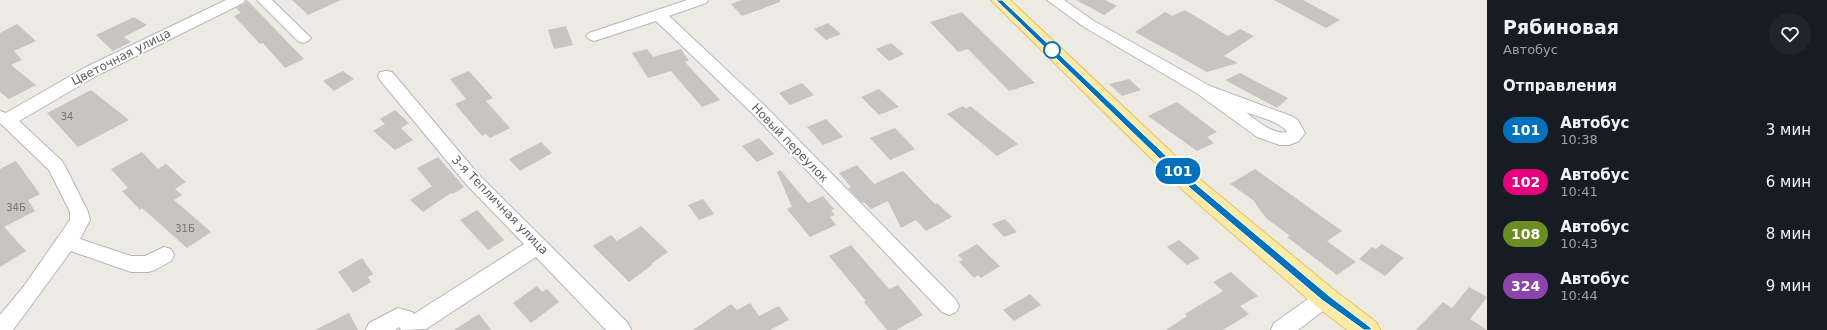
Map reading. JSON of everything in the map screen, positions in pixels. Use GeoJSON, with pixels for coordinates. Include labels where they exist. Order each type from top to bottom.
{"type":"FeatureCollection","features":[{"type":"Feature","properties":{"kind":"main road"},"geometry":{"type":"LineString","coordinates":[[1000,0],[1194,187],[1325,298],[1367,330]]}},
{"type":"Feature","properties":{"kind":"street","name":"Цветочная улица"},"geometry":{"type":"LineString","coordinates":[[4,119],[145,44],[238,0]]}},
{"type":"Feature","properties":{"kind":"street"},"geometry":{"type":"LineString","coordinates":[[264,0],[303,38]]}},
{"type":"Feature","properties":{"kind":"street"},"geometry":{"type":"LineString","coordinates":[[594,36],[701,0]]}},
{"type":"Feature","properties":{"kind":"street"},"geometry":{"type":"LineString","coordinates":[[1054,0],[1089,24],[1204,90],[1263,133],[1280,139],[1289,139],[1294,137],[1296,133],[1292,124],[1286,120],[1204,90]]}},
{"type":"Feature","properties":{"kind":"street","name":"Новый переулок"},"geometry":{"type":"LineString","coordinates":[[659,15],[758,109],[949,306]]}},
{"type":"Feature","properties":{"kind":"street","name":"3-я Тепличная улица"},"geometry":{"type":"LineString","coordinates":[[386,76],[472,179],[620,330]]}},
{"type":"Feature","properties":{"kind":"street"},"geometry":{"type":"LineString","coordinates":[[0,329],[31,292],[67,242],[80,220],[79,212],[64,179],[56,166],[45,154],[4,119]]}},
{"type":"Feature","properties":{"kind":"street"},"geometry":{"type":"LineString","coordinates":[[67,242],[131,264],[148,264],[164,255]]}},
{"type":"Feature","properties":{"kind":"street"},"geometry":{"type":"LineString","coordinates":[[377,330],[398,317],[404,318],[409,324],[418,323],[538,245]]}},
{"type":"Feature","properties":{"kind":"street"},"geometry":{"type":"LineString","coordinates":[[1282,330],[1325,298]]}},
{"type":"Feature","properties":{"kind":"building"},"geometry":{"type":"Polygon","coordinates":[[[247,0],[304,59],[285,68],[263,43],[260,44],[234,16],[241,13],[236,8],[244,4],[247,0]]]}},
{"type":"Feature","properties":{"kind":"building"},"geometry":{"type":"Polygon","coordinates":[[[292,0],[341,0],[308,15],[292,0]]]}},
{"type":"Feature","properties":{"kind":"building"},"geometry":{"type":"Polygon","coordinates":[[[742,0],[780,0],[780,2],[742,16],[731,4],[742,0]]]}},
{"type":"Feature","properties":{"kind":"building"},"geometry":{"type":"Polygon","coordinates":[[[1076,0],[1105,0],[1117,6],[1104,15],[1076,0]]]}},
{"type":"Feature","properties":{"kind":"building"},"geometry":{"type":"Polygon","coordinates":[[[1274,0],[1303,0],[1340,20],[1326,28],[1274,0]]]}},
{"type":"Feature","properties":{"kind":"building"},"geometry":{"type":"Polygon","coordinates":[[[1185,10],[1228,36],[1240,29],[1254,36],[1224,56],[1238,63],[1207,72],[1135,32],[1165,12],[1172,16],[1185,10]]]}},
{"type":"Feature","properties":{"kind":"building"},"geometry":{"type":"Polygon","coordinates":[[[962,12],[1035,83],[1009,91],[968,49],[958,52],[930,22],[962,12]]]}},
{"type":"Feature","properties":{"kind":"building"},"geometry":{"type":"Polygon","coordinates":[[[134,17],[147,25],[124,37],[131,42],[113,51],[96,35],[134,17]]]}},
{"type":"Feature","properties":{"kind":"building"},"geometry":{"type":"Polygon","coordinates":[[[828,23],[841,34],[826,40],[814,29],[828,23]]]}},
{"type":"Feature","properties":{"kind":"building"},"geometry":{"type":"Polygon","coordinates":[[[17,24],[36,41],[14,51],[22,60],[11,65],[36,85],[9,99],[0,92],[0,33],[17,24]]]}},
{"type":"Feature","properties":{"kind":"building"},"geometry":{"type":"Polygon","coordinates":[[[566,26],[573,45],[554,49],[548,30],[566,26]]]}},
{"type":"Feature","properties":{"kind":"building"},"geometry":{"type":"Polygon","coordinates":[[[891,43],[904,54],[889,61],[876,49],[891,43]]]}},
{"type":"Feature","properties":{"kind":"building"},"geometry":{"type":"Polygon","coordinates":[[[647,49],[653,57],[681,49],[689,61],[685,62],[720,100],[702,107],[671,71],[648,78],[632,53],[647,49]]]}},
{"type":"Feature","properties":{"kind":"building"},"geometry":{"type":"Polygon","coordinates":[[[343,71],[354,79],[334,91],[323,81],[343,71]]]}},
{"type":"Feature","properties":{"kind":"building"},"geometry":{"type":"Polygon","coordinates":[[[469,71],[493,98],[486,101],[510,128],[490,138],[486,134],[482,136],[455,104],[466,99],[450,79],[469,71]]]}},
{"type":"Feature","properties":{"kind":"building"},"geometry":{"type":"Polygon","coordinates":[[[1240,73],[1288,98],[1277,108],[1225,80],[1240,73]]]}},
{"type":"Feature","properties":{"kind":"building"},"geometry":{"type":"Polygon","coordinates":[[[1129,79],[1141,90],[1122,96],[1109,84],[1129,79]]]}},
{"type":"Feature","properties":{"kind":"building"},"geometry":{"type":"Polygon","coordinates":[[[802,83],[814,95],[790,105],[779,93],[802,83]]]}},
{"type":"Feature","properties":{"kind":"building"},"geometry":{"type":"Polygon","coordinates":[[[879,89],[899,107],[879,115],[861,97],[879,89]]]}},
{"type":"Feature","properties":{"kind":"building"},"geometry":{"type":"Polygon","coordinates":[[[91,90],[129,120],[78,147],[47,113],[91,90]]]}},
{"type":"Feature","properties":{"kind":"building"},"geometry":{"type":"Polygon","coordinates":[[[1177,102],[1217,132],[1207,137],[1214,143],[1197,151],[1148,116],[1177,102]]]}},
{"type":"Feature","properties":{"kind":"building"},"geometry":{"type":"Polygon","coordinates":[[[963,106],[966,109],[970,106],[1018,144],[997,156],[947,114],[963,106]]]}},
{"type":"Feature","properties":{"kind":"building"},"geometry":{"type":"Polygon","coordinates":[[[395,110],[409,123],[401,128],[413,140],[395,150],[373,131],[385,124],[380,119],[395,110]]]}},
{"type":"Feature","properties":{"kind":"building"},"geometry":{"type":"Polygon","coordinates":[[[826,119],[843,137],[823,145],[807,127],[826,119]]]}},
{"type":"Feature","properties":{"kind":"building"},"geometry":{"type":"Polygon","coordinates":[[[895,128],[915,149],[890,160],[870,138],[895,128]]]}},
{"type":"Feature","properties":{"kind":"building"},"geometry":{"type":"Polygon","coordinates":[[[759,138],[774,154],[757,162],[742,146],[759,138]]]}},
{"type":"Feature","properties":{"kind":"building"},"geometry":{"type":"Polygon","coordinates":[[[541,142],[552,153],[520,171],[509,159],[541,142]]]}},
{"type":"Feature","properties":{"kind":"building"},"geometry":{"type":"Polygon","coordinates":[[[142,152],[158,169],[166,164],[186,182],[175,189],[182,195],[174,200],[211,232],[187,248],[142,208],[140,210],[122,191],[128,188],[111,169],[142,152]]]}},
{"type":"Feature","properties":{"kind":"building"},"geometry":{"type":"Polygon","coordinates":[[[438,157],[464,187],[453,194],[451,193],[423,212],[410,200],[432,186],[417,168],[438,157]]]}},
{"type":"Feature","properties":{"kind":"building"},"geometry":{"type":"Polygon","coordinates":[[[16,161],[40,194],[28,200],[35,211],[4,227],[26,251],[0,267],[0,169],[16,161]]]}},
{"type":"Feature","properties":{"kind":"building"},"geometry":{"type":"Polygon","coordinates":[[[857,165],[874,184],[903,171],[935,204],[937,203],[952,217],[926,231],[916,220],[901,228],[888,201],[871,209],[864,202],[862,203],[848,188],[851,187],[839,173],[857,165]]]}},
{"type":"Feature","properties":{"kind":"building"},"geometry":{"type":"Polygon","coordinates":[[[1255,169],[1342,231],[1327,241],[1356,262],[1337,275],[1287,237],[1290,236],[1266,218],[1253,200],[1230,184],[1255,169]]]}},
{"type":"Feature","properties":{"kind":"building"},"geometry":{"type":"Polygon","coordinates":[[[780,170],[808,203],[823,196],[834,209],[831,210],[835,215],[830,217],[836,225],[810,237],[787,209],[792,207],[777,172],[780,170]]]}},
{"type":"Feature","properties":{"kind":"building"},"geometry":{"type":"Polygon","coordinates":[[[703,199],[714,214],[699,220],[688,205],[703,199]]]}},
{"type":"Feature","properties":{"kind":"building"},"geometry":{"type":"Polygon","coordinates":[[[477,210],[504,240],[488,250],[460,220],[477,210]]]}},
{"type":"Feature","properties":{"kind":"building"},"geometry":{"type":"Polygon","coordinates":[[[1005,219],[1017,232],[1004,237],[992,224],[1005,219]]]}},
{"type":"Feature","properties":{"kind":"building"},"geometry":{"type":"Polygon","coordinates":[[[641,226],[668,252],[629,282],[593,246],[611,235],[617,241],[641,226]]]}},
{"type":"Feature","properties":{"kind":"building"},"geometry":{"type":"Polygon","coordinates":[[[1179,240],[1200,258],[1187,265],[1167,247],[1179,240]]]}},
{"type":"Feature","properties":{"kind":"building"},"geometry":{"type":"Polygon","coordinates":[[[977,244],[1000,266],[981,278],[978,275],[974,278],[959,262],[963,260],[958,255],[977,244]]]}},
{"type":"Feature","properties":{"kind":"building"},"geometry":{"type":"Polygon","coordinates":[[[1382,244],[1404,258],[1385,276],[1359,259],[1372,247],[1376,249],[1382,244]]]}},
{"type":"Feature","properties":{"kind":"building"},"geometry":{"type":"Polygon","coordinates":[[[851,245],[889,289],[898,285],[923,315],[896,330],[887,330],[864,302],[866,301],[829,256],[851,245]]]}},
{"type":"Feature","properties":{"kind":"building"},"geometry":{"type":"Polygon","coordinates":[[[362,258],[373,274],[368,277],[371,282],[353,293],[338,272],[362,258]]]}},
{"type":"Feature","properties":{"kind":"building"},"geometry":{"type":"Polygon","coordinates":[[[1231,272],[1258,296],[1240,306],[1249,314],[1223,330],[1166,330],[1187,316],[1185,314],[1223,291],[1213,282],[1231,272]]]}},
{"type":"Feature","properties":{"kind":"building"},"geometry":{"type":"Polygon","coordinates":[[[537,286],[542,292],[547,289],[559,302],[531,323],[513,303],[537,286]]]}},
{"type":"Feature","properties":{"kind":"building"},"geometry":{"type":"Polygon","coordinates":[[[1469,287],[1487,297],[1470,319],[1487,330],[1416,330],[1443,302],[1452,308],[1469,287]]]}},
{"type":"Feature","properties":{"kind":"building"},"geometry":{"type":"Polygon","coordinates":[[[1030,294],[1041,305],[1014,321],[1003,310],[1030,294]]]}},
{"type":"Feature","properties":{"kind":"building"},"geometry":{"type":"Polygon","coordinates":[[[750,303],[759,316],[779,306],[789,320],[770,330],[693,330],[731,304],[737,310],[750,303]]]}},
{"type":"Feature","properties":{"kind":"building"},"geometry":{"type":"Polygon","coordinates":[[[349,313],[358,330],[315,330],[349,313]]]}},
{"type":"Feature","properties":{"kind":"building"},"geometry":{"type":"Polygon","coordinates":[[[479,314],[491,330],[454,330],[479,314]]]}},
{"type":"Feature","properties":{"kind":"bus line","name":"101"},"geometry":{"type":"LineString","coordinates":[[1000,0],[1194,187],[1325,298],[1367,330]]}}]}
